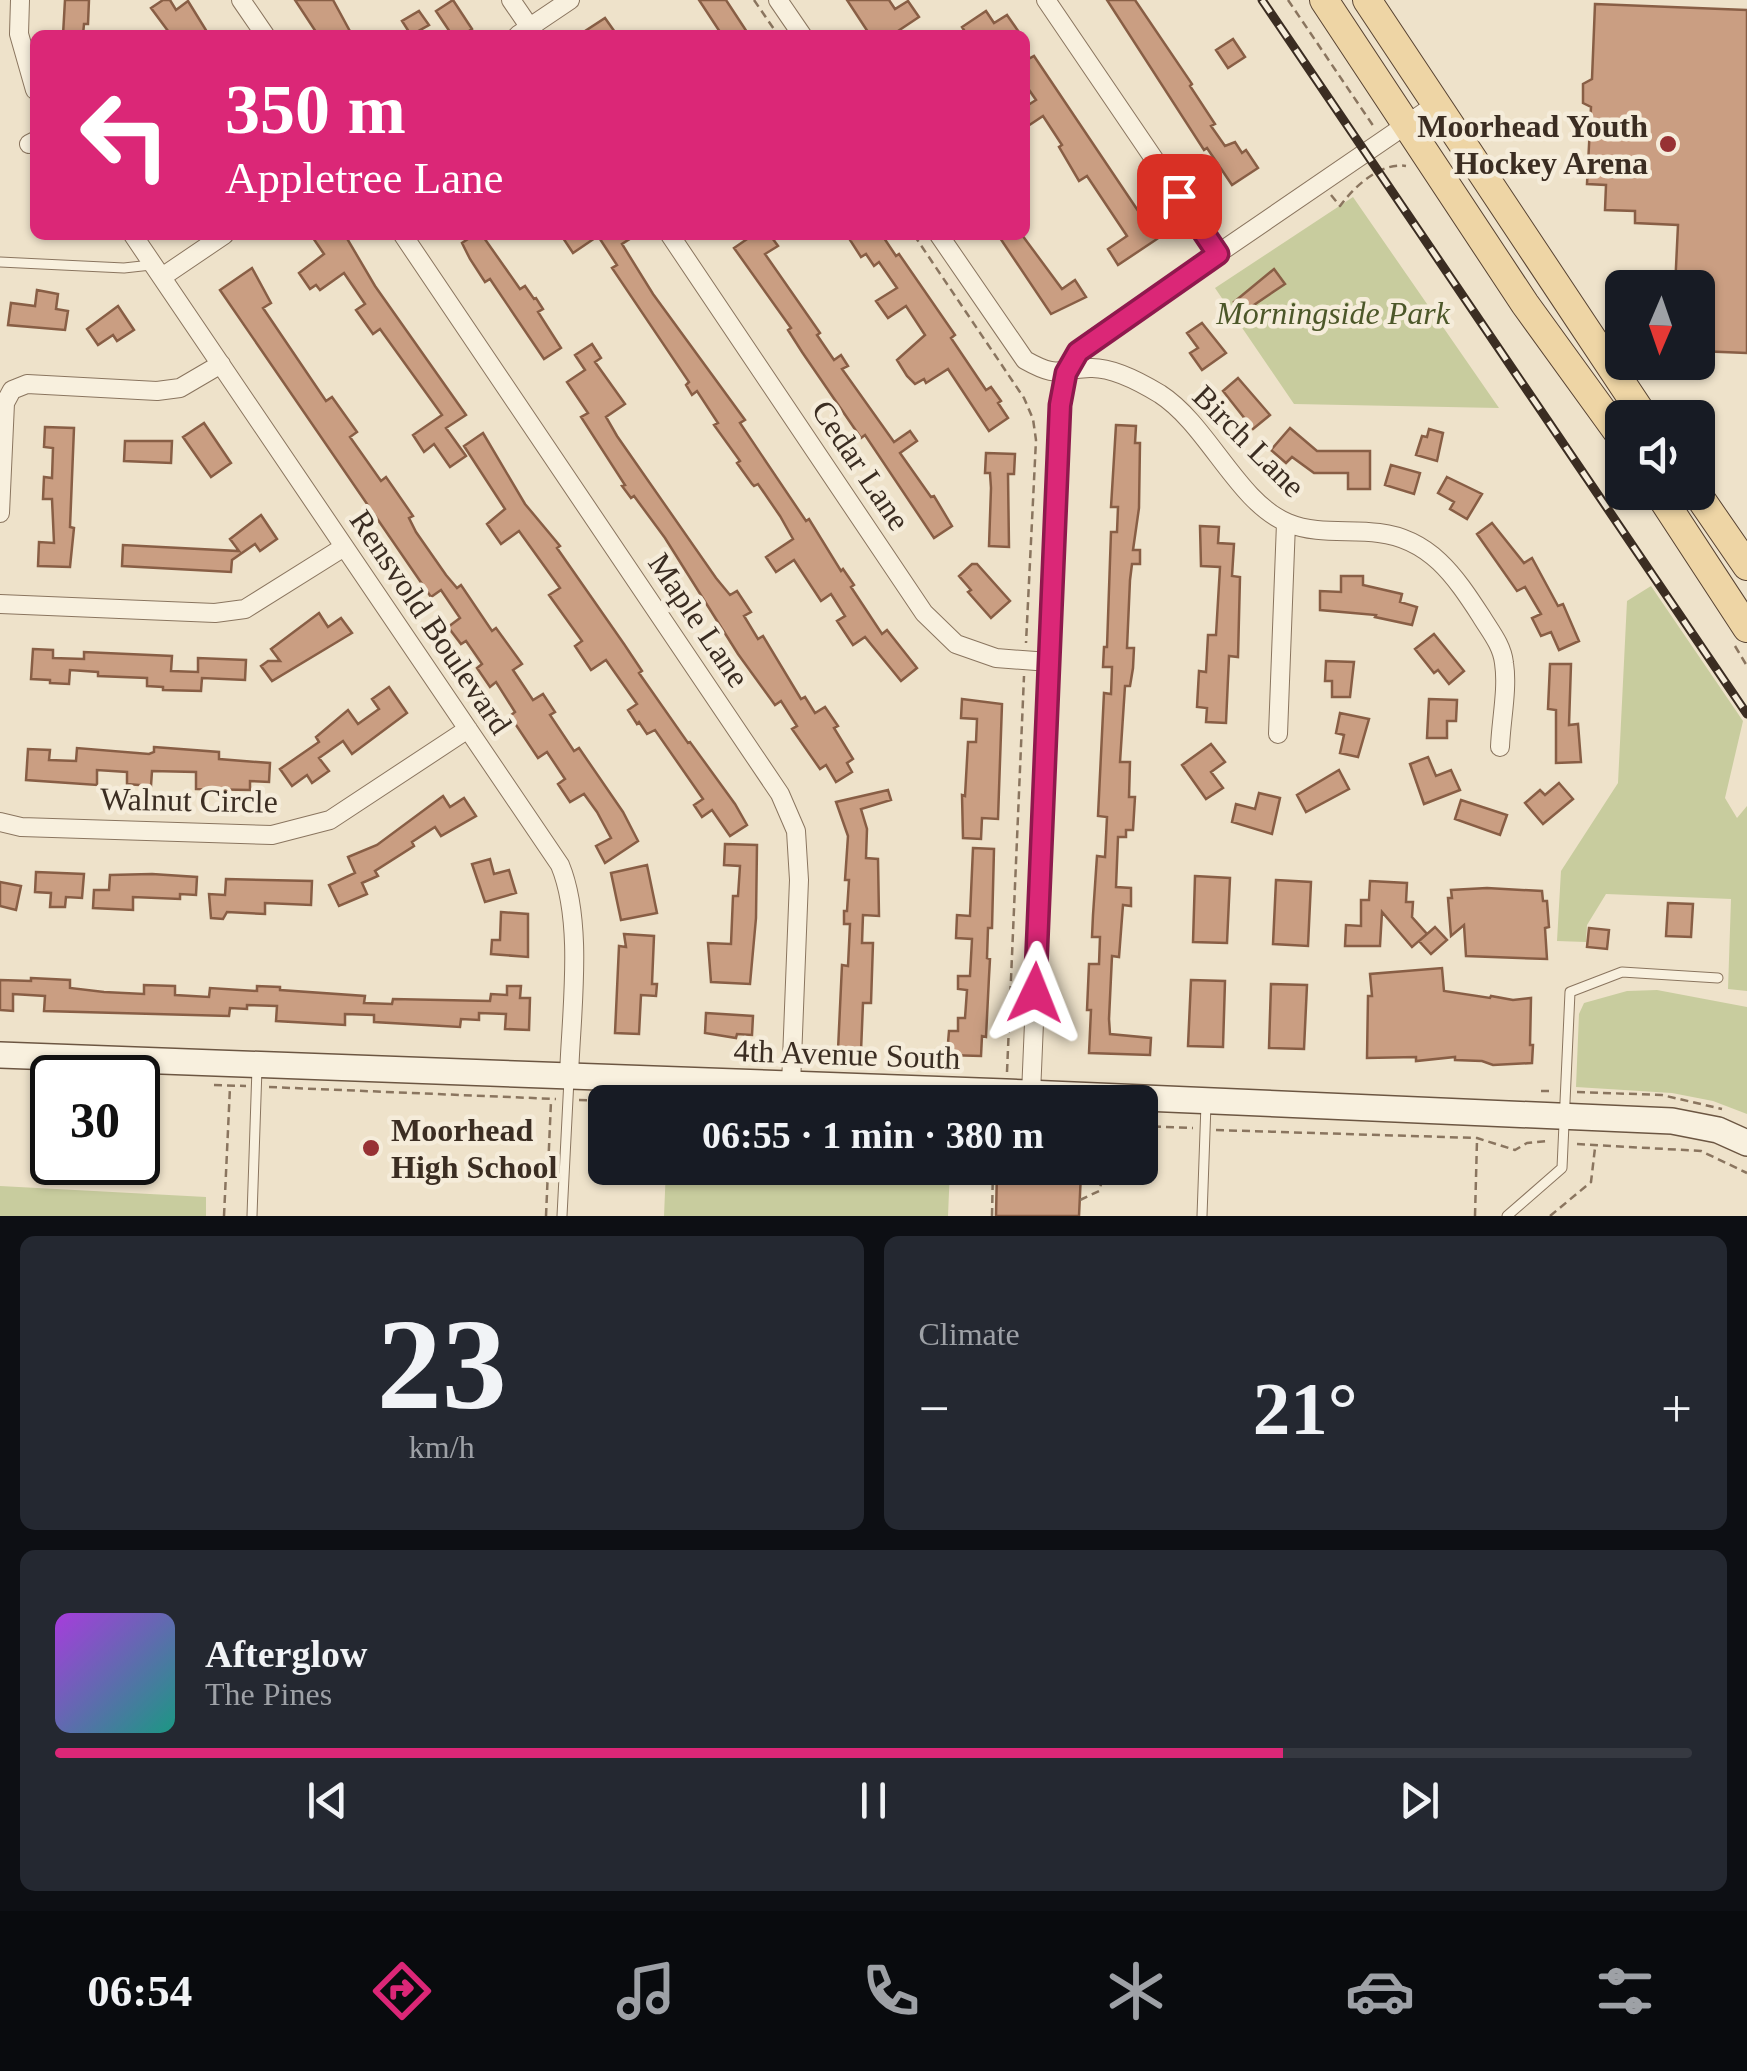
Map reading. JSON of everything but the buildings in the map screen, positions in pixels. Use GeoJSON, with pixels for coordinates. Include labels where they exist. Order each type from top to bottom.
{"type":"FeatureCollection","features":[{"type":"Feature","properties":{"kind":"main road"},"geometry":{"type":"LineString","coordinates":[[1324,0],[1525,304],[1605,414]]}},
{"type":"Feature","properties":{"kind":"main road"},"geometry":{"type":"LineString","coordinates":[[1368,0],[1634,400]]}},
{"type":"Feature","properties":{"kind":"main road"},"geometry":{"type":"LineString","coordinates":[[1670,510],[1747,628]]}},
{"type":"Feature","properties":{"kind":"main road"},"geometry":{"type":"LineString","coordinates":[[1708,510],[1747,566]]}},
{"type":"Feature","properties":{"kind":"street"},"geometry":{"type":"LineString","coordinates":[[20,0],[19,34],[30,72]]}},
{"type":"Feature","properties":{"kind":"street"},"geometry":{"type":"LineString","coordinates":[[240,0],[261,30]]}},
{"type":"Feature","properties":{"kind":"street"},"geometry":{"type":"LineString","coordinates":[[511,0],[527,30]]}},
{"type":"Feature","properties":{"kind":"street"},"geometry":{"type":"LineString","coordinates":[[531,30],[570,0]]}},
{"type":"Feature","properties":{"kind":"street"},"geometry":{"type":"LineString","coordinates":[[778,0],[799,30]]}},
{"type":"Feature","properties":{"kind":"street"},"geometry":{"type":"LineString","coordinates":[[1046,0],[1218,254]]}},
{"type":"Feature","properties":{"kind":"street"},"geometry":{"type":"LineString","coordinates":[[1031,1085],[1060,405],[1066,373],[1078,352],[1093,339],[1438,104]]}},
{"type":"Feature","properties":{"kind":"street","name":"Rensvold Boulevard"},"geometry":{"type":"LineString","coordinates":[[136,240],[560,865],[571,891],[574,923],[568,1088]]}},
{"type":"Feature","properties":{"kind":"street"},"geometry":{"type":"LineString","coordinates":[[158,271],[215,240]]}},
{"type":"Feature","properties":{"kind":"street","name":"Maple Lane"},"geometry":{"type":"LineString","coordinates":[[405,240],[780,794],[796,831],[799,880],[791,1085]]}},
{"type":"Feature","properties":{"kind":"street","name":"Cedar Lane"},"geometry":{"type":"LineString","coordinates":[[673,240],[924,613],[956,644],[996,658],[1049,662]]}},
{"type":"Feature","properties":{"kind":"street","name":"Birch Lane"},"geometry":{"type":"LineString","coordinates":[[942,240],[1025,360],[1044,371],[1111,371],[1160,394],[1182,412],[1264,507],[1286,523],[1312,530],[1380,533],[1410,541],[1436,556],[1455,577],[1499,644],[1504,664],[1500,746]]}},
{"type":"Feature","properties":{"kind":"street"},"geometry":{"type":"LineString","coordinates":[[1576,374],[1604,356]]}},
{"type":"Feature","properties":{"kind":"street"},"geometry":{"type":"LineString","coordinates":[[0,513],[5,403],[12,390],[26,384],[180,388],[220,364]]}},
{"type":"Feature","properties":{"kind":"street"},"geometry":{"type":"LineString","coordinates":[[1278,734],[1286,523]]}},
{"type":"Feature","properties":{"kind":"street"},"geometry":{"type":"LineString","coordinates":[[0,604],[215,613],[245,609],[344,547]]}},
{"type":"Feature","properties":{"kind":"street","name":"Walnut Circle"},"geometry":{"type":"LineString","coordinates":[[0,822],[20,827],[272,836],[330,820],[468,728]]}},
{"type":"Feature","properties":{"kind":"street","name":"4th Avenue South"},"geometry":{"type":"LineString","coordinates":[[0,1056],[256,1076],[588,1088]]}},
{"type":"Feature","properties":{"kind":"street","name":"4th Avenue South"},"geometry":{"type":"LineString","coordinates":[[1158,1099],[1684,1122],[1718,1130],[1747,1143]]}},
{"type":"Feature","properties":{"kind":"street"},"geometry":{"type":"LineString","coordinates":[[1718,1130],[1747,1135]]}},
{"type":"Feature","properties":{"kind":"lane"},"geometry":{"type":"LineString","coordinates":[[0,262],[158,271]]}},
{"type":"Feature","properties":{"kind":"lane"},"geometry":{"type":"LineString","coordinates":[[1507,1216],[1562,1168],[1570,992],[1622,972],[1718,978]]}},
{"type":"Feature","properties":{"kind":"lane"},"geometry":{"type":"LineString","coordinates":[[252,1216],[256,1076]]}},
{"type":"Feature","properties":{"kind":"lane"},"geometry":{"type":"LineString","coordinates":[[562,1216],[568,1088]]}},
{"type":"Feature","properties":{"kind":"lane"},"geometry":{"type":"LineString","coordinates":[[1202,1216],[1206,1101]]}},
{"type":"Feature","properties":{"kind":"path"},"geometry":{"type":"LineString","coordinates":[[754,0],[775,30]]}},
{"type":"Feature","properties":{"kind":"path"},"geometry":{"type":"LineString","coordinates":[[1288,0],[1370,121]]}},
{"type":"Feature","properties":{"kind":"path"},"geometry":{"type":"LineString","coordinates":[[1340,206],[1351,191],[1393,164],[1405,165],[1416,178]]}},
{"type":"Feature","properties":{"kind":"path"},"geometry":{"type":"LineString","coordinates":[[211,1085],[230,1086],[256,1076],[551,1099],[568,1088],[588,1092]]}},
{"type":"Feature","properties":{"kind":"path"},"geometry":{"type":"LineString","coordinates":[[224,1216],[230,1086]]}},
{"type":"Feature","properties":{"kind":"path"},"geometry":{"type":"LineString","coordinates":[[546,1216],[551,1099]]}},
{"type":"Feature","properties":{"kind":"path"},"geometry":{"type":"LineString","coordinates":[[1158,1127],[1478,1138],[1515,1150],[1527,1143],[1563,1142],[1662,1147],[1701,1151],[1747,1173]]}},
{"type":"Feature","properties":{"kind":"path"},"geometry":{"type":"LineString","coordinates":[[1475,1216],[1478,1138]]}},
{"type":"Feature","properties":{"kind":"path"},"geometry":{"type":"LineString","coordinates":[[1550,1216],[1591,1182],[1595,1146]]}},
{"type":"Feature","properties":{"kind":"path"},"geometry":{"type":"LineString","coordinates":[[992,1216],[993,1185]]}},
{"type":"Feature","properties":{"kind":"path"},"geometry":{"type":"LineString","coordinates":[[1080,1200],[1098,1192],[1100,1185]]}},
{"type":"Feature","properties":{"kind":"green space","name":"Morningside Park"},"geometry":{"type":"Polygon","coordinates":[[[1353,197],[1499,408],[1294,404],[1215,288],[1353,197]]]}},
{"type":"Feature","properties":{"kind":"green space"},"geometry":{"type":"Polygon","coordinates":[[[1651,586],[1743,721],[1725,798],[1737,818],[1747,806],[1747,991],[1728,989],[1731,899],[1606,894],[1587,925],[1586,942],[1557,941],[1561,871],[1618,783],[1627,601],[1651,586]]]}},
{"type":"Feature","properties":{"kind":"green space"},"geometry":{"type":"Polygon","coordinates":[[[1657,990],[1747,1007],[1747,1114],[1713,1101],[1672,1093],[1576,1087],[1579,1014],[1584,1003],[1627,991],[1657,990]]]}},
{"type":"Feature","properties":{"kind":"green space"},"geometry":{"type":"Polygon","coordinates":[[[665,1185],[949,1185],[948,1216],[664,1216],[665,1185]]]}},
{"type":"Feature","properties":{"kind":"green space"},"geometry":{"type":"Polygon","coordinates":[[[0,1186],[206,1197],[206,1216],[0,1216],[0,1186]]]}},
{"type":"Feature","properties":{"kind":"railway"},"geometry":{"type":"LineString","coordinates":[[1262,0],[1747,714]]}},
{"type":"Feature","properties":{"kind":"place","name":"Moorhead Youth Hockey Arena"},"geometry":{"type":"Point","coordinates":[1668,144]}},
{"type":"Feature","properties":{"kind":"place","name":"Moorhead High School"},"geometry":{"type":"Point","coordinates":[371,1148]}},
{"type":"Feature","properties":{"kind":"route"},"geometry":{"type":"LineString","coordinates":[[1035,993],[1060,405],[1066,373],[1078,352],[1218,254],[1179,196]]}}]}
